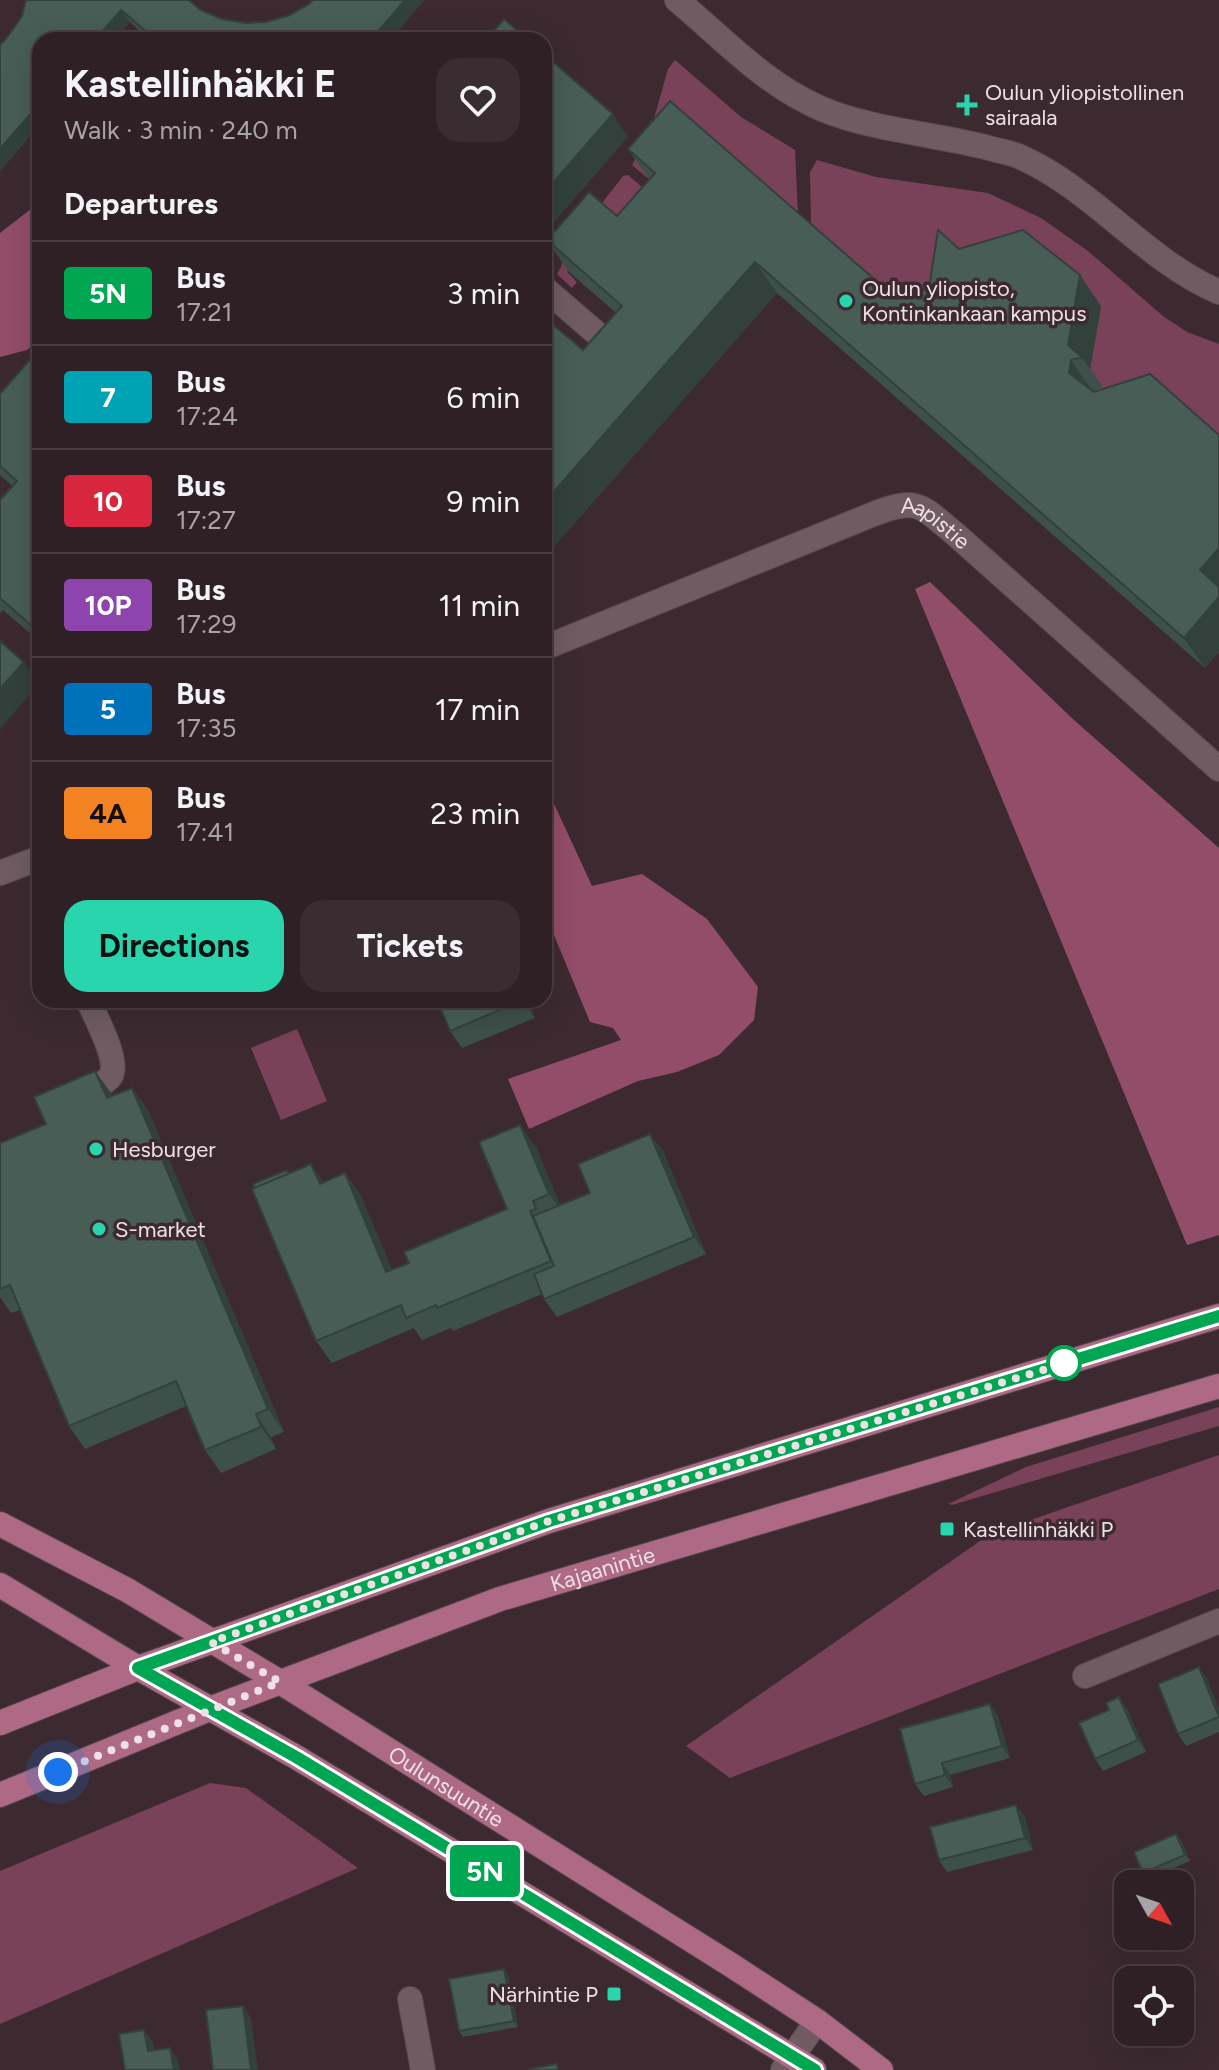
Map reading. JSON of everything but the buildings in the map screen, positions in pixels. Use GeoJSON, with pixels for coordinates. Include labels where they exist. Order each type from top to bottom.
{"type":"FeatureCollection","features":[{"type":"Feature","properties":{"kind":"main road"},"geometry":{"type":"LineString","coordinates":[[0,1723],[138,1668],[549,1521],[1219,1316]]}},
{"type":"Feature","properties":{"kind":"main road","name":"Kajaanintie"},"geometry":{"type":"LineString","coordinates":[[0,1795],[212,1708],[500,1599],[1219,1386]]}},
{"type":"Feature","properties":{"kind":"main road","name":"Oulunsuuntie"},"geometry":{"type":"LineString","coordinates":[[0,1524],[114,1583],[280,1682],[817,2021],[881,2070]]}},
{"type":"Feature","properties":{"kind":"main road"},"geometry":{"type":"LineString","coordinates":[[0,1585],[138,1668],[212,1708],[788,2064],[814,2070]]}},
{"type":"Feature","properties":{"kind":"street"},"geometry":{"type":"LineString","coordinates":[[677,0],[769,81],[824,110],[894,129],[1016,155],[1087,198],[1195,282],[1219,292]]}},
{"type":"Feature","properties":{"kind":"street"},"geometry":{"type":"LineString","coordinates":[[552,295],[609,344]]}},
{"type":"Feature","properties":{"kind":"street","name":"Aapistie"},"geometry":{"type":"LineString","coordinates":[[552,645],[876,513],[899,505],[919,505],[1219,769]]}},
{"type":"Feature","properties":{"kind":"street"},"geometry":{"type":"LineString","coordinates":[[0,873],[32,861]]}},
{"type":"Feature","properties":{"kind":"street"},"geometry":{"type":"LineString","coordinates":[[61,1101],[103,1083],[112,1075],[114,1063],[91,1008]]}},
{"type":"Feature","properties":{"kind":"street"},"geometry":{"type":"LineString","coordinates":[[1085,1676],[1219,1621]]}},
{"type":"Feature","properties":{"kind":"street"},"geometry":{"type":"LineString","coordinates":[[410,1999],[423,2070]]}},
{"type":"Feature","properties":{"kind":"street"},"geometry":{"type":"LineString","coordinates":[[788,2064],[817,2021]]}},
{"type":"Feature","properties":{"kind":"shaded area"},"geometry":{"type":"Polygon","coordinates":[[[675,60],[741,117],[795,150],[798,214],[692,131],[649,179],[632,165],[649,136],[668,69],[675,60]]]}},
{"type":"Feature","properties":{"kind":"shaded area"},"geometry":{"type":"Polygon","coordinates":[[[817,160],[876,177],[988,193],[1041,218],[1088,251],[1163,316],[1187,332],[1219,344],[1219,446],[1115,423],[1092,391],[1102,387],[1089,375],[1101,306],[918,330],[811,225],[810,172],[817,160]]]}},
{"type":"Feature","properties":{"kind":"shaded area"},"geometry":{"type":"Polygon","coordinates":[[[628,175],[642,187],[567,272],[577,282],[572,288],[557,274],[564,252],[623,176],[628,175]]]}},
{"type":"Feature","properties":{"kind":"shaded area"},"geometry":{"type":"Polygon","coordinates":[[[32,208],[32,345],[27,350],[0,357],[0,233],[32,208]]]}},
{"type":"Feature","properties":{"kind":"shaded area"},"geometry":{"type":"Polygon","coordinates":[[[930,582],[1074,720],[1219,848],[1219,1235],[1187,1245],[915,589],[930,582]]]}},
{"type":"Feature","properties":{"kind":"shaded area"},"geometry":{"type":"Polygon","coordinates":[[[552,799],[592,886],[642,874],[707,919],[758,987],[754,1020],[719,1055],[677,1072],[638,1081],[529,1129],[508,1079],[621,1040],[613,1028],[590,1022],[552,930],[552,799]]]}},
{"type":"Feature","properties":{"kind":"shaded area"},"geometry":{"type":"Polygon","coordinates":[[[297,1029],[327,1101],[281,1120],[251,1048],[297,1029]]]}},
{"type":"Feature","properties":{"kind":"shaded area"},"geometry":{"type":"Polygon","coordinates":[[[1219,1407],[1219,1426],[948,1504],[1026,1467],[1219,1407]]]}},
{"type":"Feature","properties":{"kind":"shaded area"},"geometry":{"type":"Polygon","coordinates":[[[1219,1455],[1219,1589],[730,1778],[686,1746],[990,1534],[1219,1455]]]}},
{"type":"Feature","properties":{"kind":"shaded area"},"geometry":{"type":"Polygon","coordinates":[[[210,1783],[246,1788],[358,1868],[0,2024],[0,1871],[210,1783]]]}},
{"type":"Feature","properties":{"kind":"bus line","name":"5N"},"geometry":{"type":"LineString","coordinates":[[815,2070],[296,1757],[138,1668],[549,1521],[1219,1316]]}},
{"type":"Feature","properties":{"kind":"place","name":"Oulun yliopistollinen sairaala"},"geometry":{"type":"Point","coordinates":[967,105]}},
{"type":"Feature","properties":{"kind":"place","name":"Oulun yliopisto, Kontinkankaan kampus"},"geometry":{"type":"Point","coordinates":[846,301]}},
{"type":"Feature","properties":{"kind":"place","name":"Hesburger"},"geometry":{"type":"Point","coordinates":[96,1149]}},
{"type":"Feature","properties":{"kind":"place","name":"S-market"},"geometry":{"type":"Point","coordinates":[99,1229]}},
{"type":"Feature","properties":{"kind":"place","name":"Kastellinhäkki P"},"geometry":{"type":"Point","coordinates":[947,1529]}},
{"type":"Feature","properties":{"kind":"place","name":"Närhintie P"},"geometry":{"type":"Point","coordinates":[614,1994]}},
{"type":"Feature","properties":{"kind":"route"},"geometry":{"type":"LineString","coordinates":[[58,1772],[280,1682],[211,1642],[549,1521],[1064,1363]]}}]}
